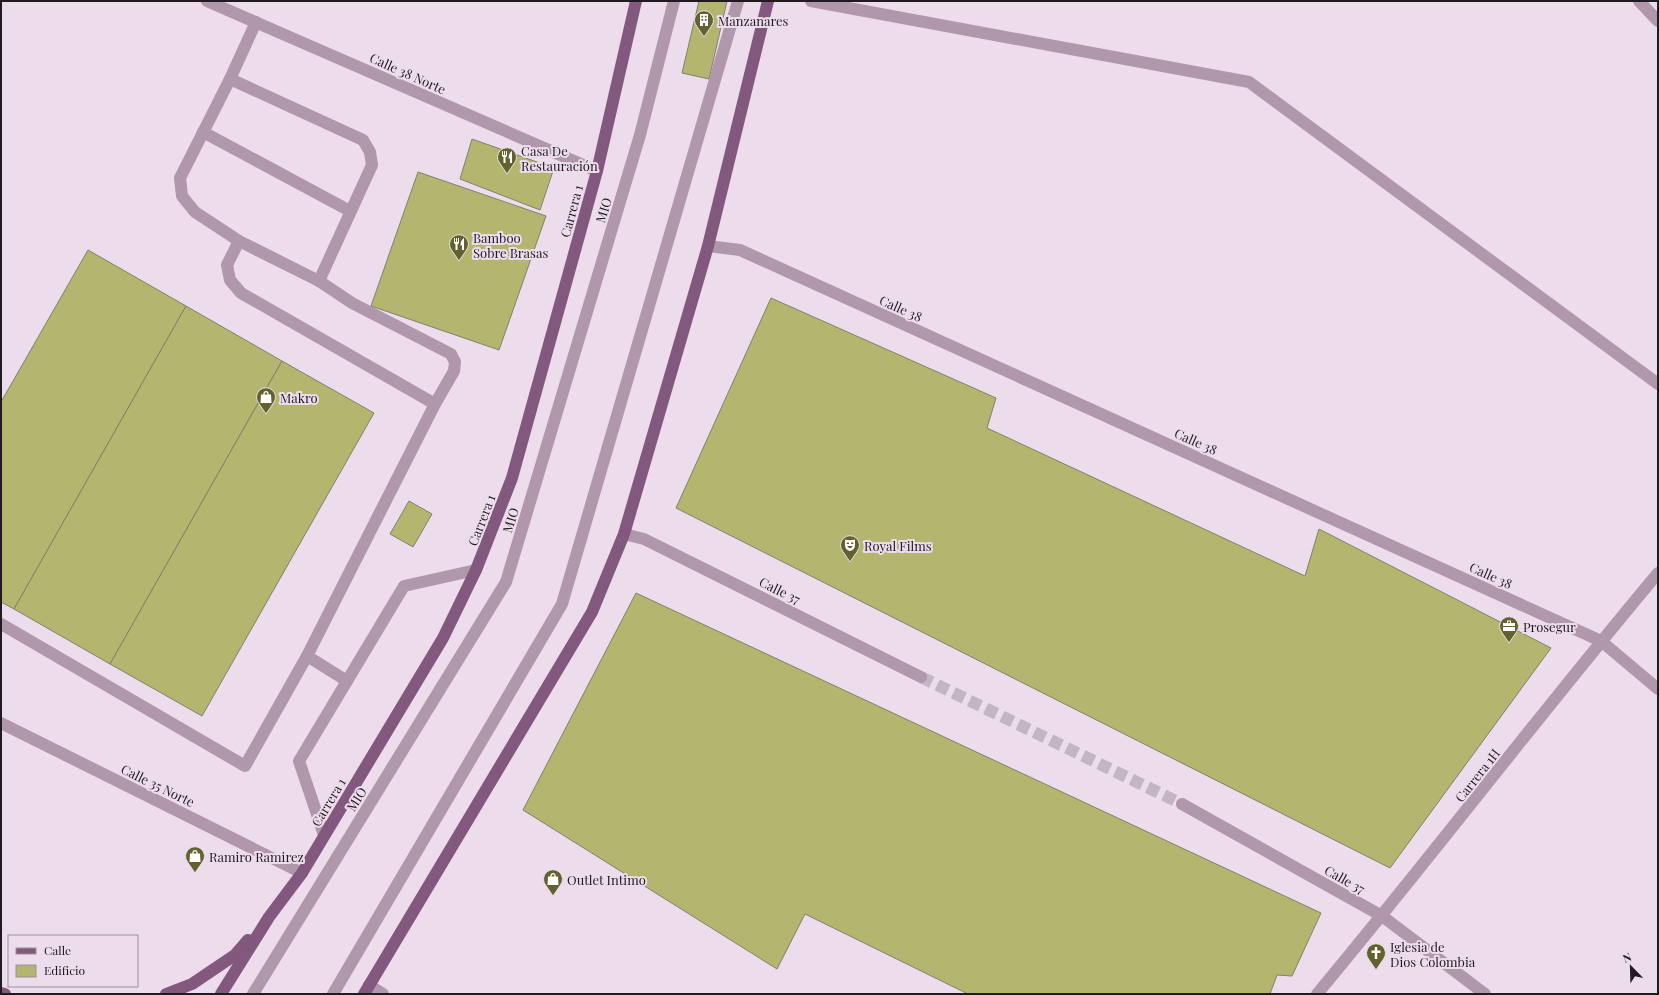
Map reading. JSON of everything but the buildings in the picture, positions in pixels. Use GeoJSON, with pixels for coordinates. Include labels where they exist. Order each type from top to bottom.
{"type":"FeatureCollection","features":[{"type":"Feature","properties":{"kind":"main road","name":"Carrera 1"},"geometry":{"type":"LineString","coordinates":[[221,994],[269,917],[302,873],[443,638],[476,570],[512,478],[597,170],[636,1]]}},
{"type":"Feature","properties":{"kind":"main road"},"geometry":{"type":"LineString","coordinates":[[367,990],[592,612],[624,534],[708,246],[768,1]]}},
{"type":"Feature","properties":{"kind":"main road"},"geometry":{"type":"LineString","coordinates":[[166,994],[192,984],[235,955],[269,917]]}},
{"type":"Feature","properties":{"kind":"main road"},"geometry":{"type":"LineString","coordinates":[[1,992],[5,994]]}},
{"type":"Feature","properties":{"kind":"street","name":"Calle 38 Norte"},"geometry":{"type":"LineString","coordinates":[[208,1],[597,170]]}},
{"type":"Feature","properties":{"kind":"street","name":"MIO"},"geometry":{"type":"LineString","coordinates":[[253,994],[506,582],[640,135],[674,1]]}},
{"type":"Feature","properties":{"kind":"street"},"geometry":{"type":"LineString","coordinates":[[333,994],[562,604],[738,1]]}},
{"type":"Feature","properties":{"kind":"street"},"geometry":{"type":"LineString","coordinates":[[811,1],[1249,82],[1658,384]]}},
{"type":"Feature","properties":{"kind":"street"},"geometry":{"type":"LineString","coordinates":[[1639,1],[1658,20]]}},
{"type":"Feature","properties":{"kind":"street"},"geometry":{"type":"LineString","coordinates":[[1,624],[245,766],[307,656],[435,404],[454,371],[455,362],[451,354],[352,303],[319,281],[239,241],[195,212],[182,196],[180,178],[230,79],[256,22]]}},
{"type":"Feature","properties":{"kind":"street"},"geometry":{"type":"LineString","coordinates":[[230,79],[363,140],[370,152],[372,165],[319,281]]}},
{"type":"Feature","properties":{"kind":"street"},"geometry":{"type":"LineString","coordinates":[[203,132],[350,211]]}},
{"type":"Feature","properties":{"kind":"street"},"geometry":{"type":"LineString","coordinates":[[239,241],[227,266],[230,280],[241,293],[435,404]]}},
{"type":"Feature","properties":{"kind":"street","name":"Calle 38"},"geometry":{"type":"LineString","coordinates":[[708,246],[740,250],[1601,641],[1658,689]]}},
{"type":"Feature","properties":{"kind":"street","name":"Calle 37"},"geometry":{"type":"LineString","coordinates":[[624,534],[644,539],[921,677]]}},
{"type":"Feature","properties":{"kind":"street"},"geometry":{"type":"LineString","coordinates":[[324,835],[298,761],[404,586],[476,570]]}},
{"type":"Feature","properties":{"kind":"street","name":"Carrera 1H"},"geometry":{"type":"LineString","coordinates":[[1318,994],[1601,641],[1658,573]]}},
{"type":"Feature","properties":{"kind":"street"},"geometry":{"type":"LineString","coordinates":[[307,656],[347,681]]}},
{"type":"Feature","properties":{"kind":"street","name":"Calle 35 Norte"},"geometry":{"type":"LineString","coordinates":[[1,723],[302,873]]}},
{"type":"Feature","properties":{"kind":"street","name":"Calle 37"},"geometry":{"type":"LineString","coordinates":[[1182,804],[1382,916],[1484,994]]}},
{"type":"Feature","properties":{"kind":"street"},"geometry":{"type":"LineString","coordinates":[[367,990],[383,994]]}},
{"type":"Feature","properties":{"kind":"tunnel"},"geometry":{"type":"LineString","coordinates":[[921,677],[1182,804]]}},
{"type":"Feature","properties":{"kind":"place","name":"Manzanares"},"geometry":{"type":"Point","coordinates":[704,37]}},
{"type":"Feature","properties":{"kind":"place","name":"Casa De Restauración"},"geometry":{"type":"Point","coordinates":[507,174]}},
{"type":"Feature","properties":{"kind":"place","name":"Bamboo Sobre Brasas"},"geometry":{"type":"Point","coordinates":[459,261]}},
{"type":"Feature","properties":{"kind":"place","name":"Makro"},"geometry":{"type":"Point","coordinates":[266,414]}},
{"type":"Feature","properties":{"kind":"place","name":"Royal Films"},"geometry":{"type":"Point","coordinates":[850,562]}},
{"type":"Feature","properties":{"kind":"place","name":"Prosegur"},"geometry":{"type":"Point","coordinates":[1509,643]}},
{"type":"Feature","properties":{"kind":"place","name":"Ramiro Ramirez"},"geometry":{"type":"Point","coordinates":[195,873]}},
{"type":"Feature","properties":{"kind":"place","name":"Outlet Intimo"},"geometry":{"type":"Point","coordinates":[553,896]}},
{"type":"Feature","properties":{"kind":"place","name":"Iglesia de Dios Colombia"},"geometry":{"type":"Point","coordinates":[1376,970]}}]}
